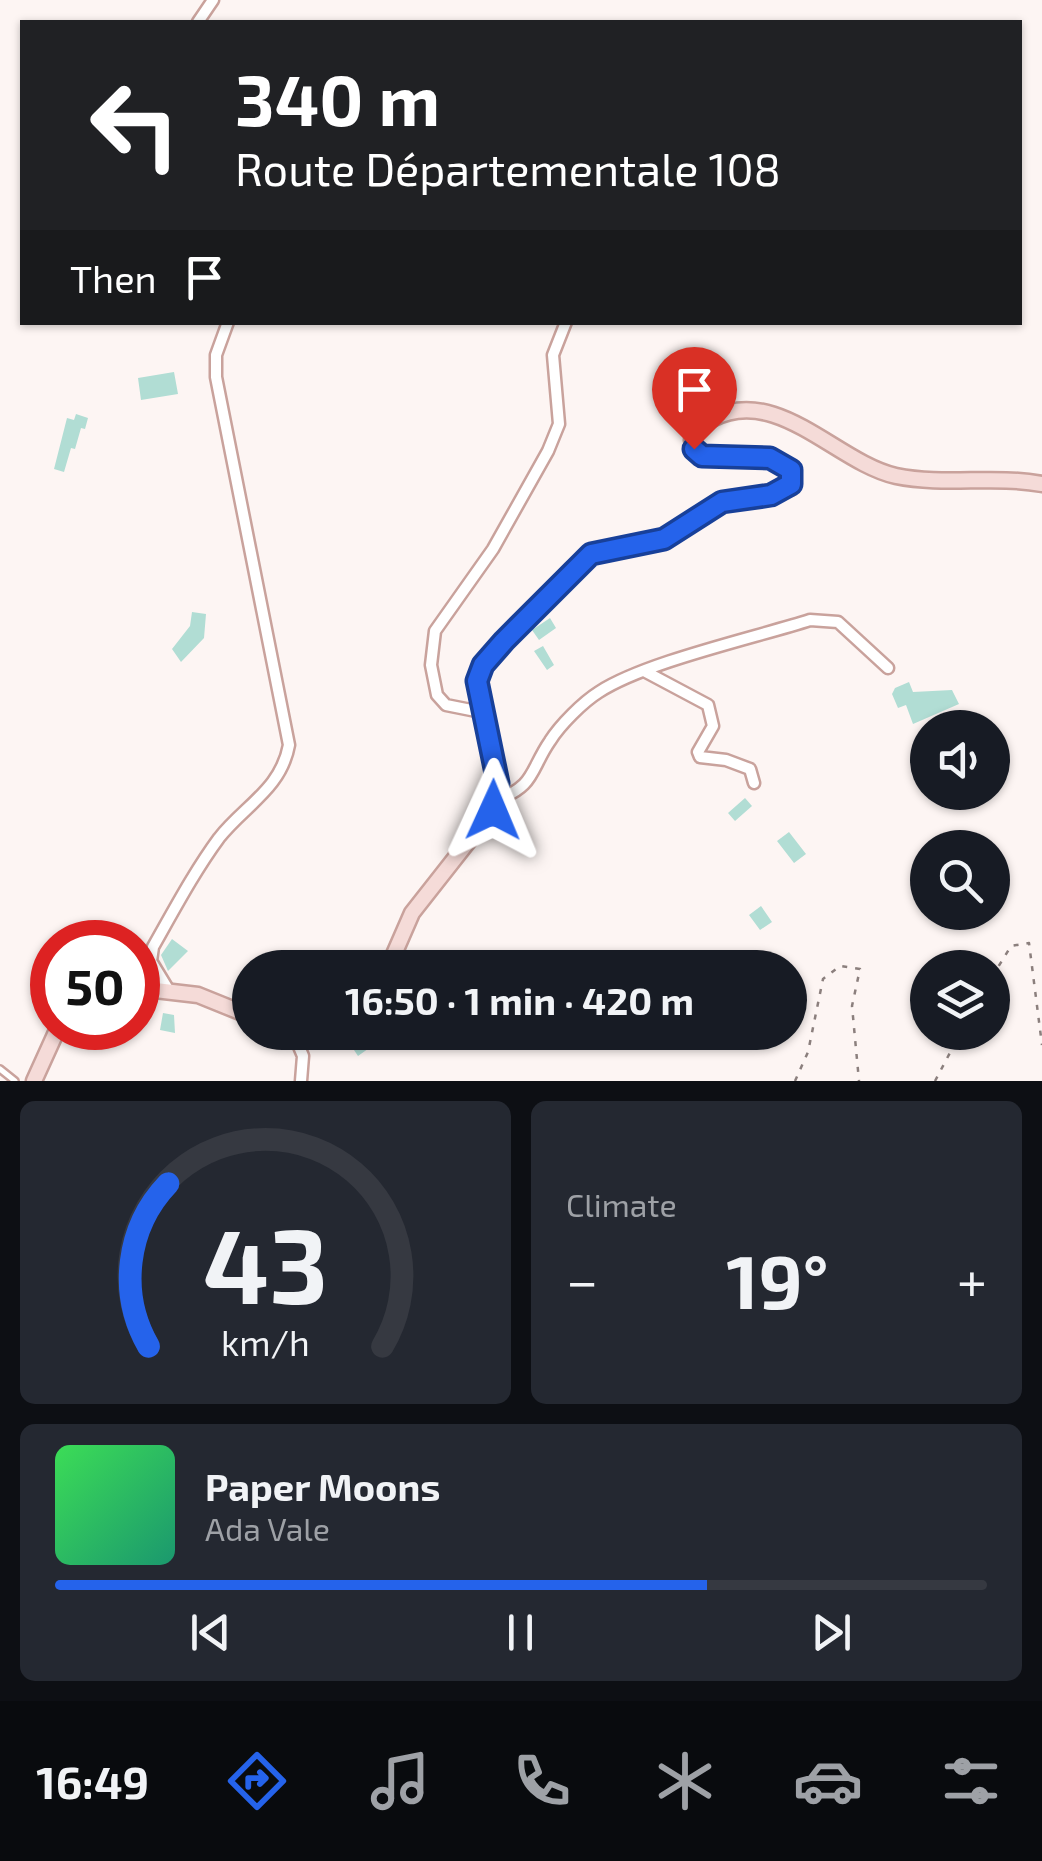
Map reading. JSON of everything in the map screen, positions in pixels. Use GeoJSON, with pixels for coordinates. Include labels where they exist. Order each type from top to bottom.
{"type":"FeatureCollection","features":[{"type":"Feature","properties":{"kind":"main road"},"geometry":{"type":"LineString","coordinates":[[396,950],[412,912],[436,878],[472,842],[496,800],[497,777],[476,688],[483,665],[584,560],[610,549],[664,539],[722,502],[790,488],[792,473],[778,460],[696,453],[692,440],[696,431],[720,415],[740,411],[786,419],[870,468],[896,476],[950,483],[1004,479],[1042,484]]}},
{"type":"Feature","properties":{"kind":"main road"},"geometry":{"type":"LineString","coordinates":[[160,989],[198,995],[232,1009]]}},
{"type":"Feature","properties":{"kind":"main road"},"geometry":{"type":"LineString","coordinates":[[34,1081],[48,1050]]}},
{"type":"Feature","properties":{"kind":"street"},"geometry":{"type":"LineString","coordinates":[[168,989],[151,961],[152,946],[221,835],[261,798],[282,770],[289,745],[216,377],[216,355],[227,325]]}},
{"type":"Feature","properties":{"kind":"street"},"geometry":{"type":"LineString","coordinates":[[481,712],[446,706],[437,695],[430,665],[435,631],[512,518],[554,437],[559,424],[553,355],[565,325]]}},
{"type":"Feature","properties":{"kind":"street"},"geometry":{"type":"LineString","coordinates":[[496,800],[517,793],[534,774],[550,740],[598,692],[646,672],[810,620],[838,622],[888,668]]}},
{"type":"Feature","properties":{"kind":"street"},"geometry":{"type":"LineString","coordinates":[[646,672],[708,705],[713,726],[698,752],[700,757],[726,760],[750,769],[754,784]]}},
{"type":"Feature","properties":{"kind":"street"},"geometry":{"type":"LineString","coordinates":[[299,1050],[304,1056],[302,1081]]}},
{"type":"Feature","properties":{"kind":"lane"},"geometry":{"type":"LineString","coordinates":[[0,1069],[15,1081]]}},
{"type":"Feature","properties":{"kind":"path"},"geometry":{"type":"LineString","coordinates":[[1009,950],[1029,942],[1042,1045]]}},
{"type":"Feature","properties":{"kind":"path"},"geometry":{"type":"LineString","coordinates":[[795,1081],[808,1052],[823,979],[840,966],[860,969],[852,1006],[858,1081]]}},
{"type":"Feature","properties":{"kind":"path"},"geometry":{"type":"LineString","coordinates":[[935,1081],[951,1050]]}},
{"type":"Feature","properties":{"kind":"building"},"geometry":{"type":"Polygon","coordinates":[[[174,372],[178,394],[141,400],[138,378],[174,372]]]}},
{"type":"Feature","properties":{"kind":"building"},"geometry":{"type":"Polygon","coordinates":[[[76,414],[88,418],[85,429],[81,428],[75,449],[71,448],[64,472],[54,469],[67,418],[74,420],[76,414]]]}},
{"type":"Feature","properties":{"kind":"building"},"geometry":{"type":"Polygon","coordinates":[[[192,612],[206,614],[204,638],[181,662],[172,649],[190,626],[192,612]]]}},
{"type":"Feature","properties":{"kind":"building"},"geometry":{"type":"Polygon","coordinates":[[[550,618],[556,628],[539,640],[532,630],[550,618]]]}},
{"type":"Feature","properties":{"kind":"building"},"geometry":{"type":"Polygon","coordinates":[[[543,646],[554,665],[547,670],[534,651],[543,646]]]}},
{"type":"Feature","properties":{"kind":"building"},"geometry":{"type":"Polygon","coordinates":[[[909,682],[913,692],[952,690],[959,704],[945,710],[910,710],[910,716],[906,705],[898,708],[892,694],[895,688],[909,682]]]}},
{"type":"Feature","properties":{"kind":"building"},"geometry":{"type":"Polygon","coordinates":[[[745,798],[752,806],[735,821],[728,813],[745,798]]]}},
{"type":"Feature","properties":{"kind":"building"},"geometry":{"type":"Polygon","coordinates":[[[789,832],[806,854],[794,863],[777,841],[789,832]]]}},
{"type":"Feature","properties":{"kind":"building"},"geometry":{"type":"Polygon","coordinates":[[[761,906],[772,922],[760,930],[749,915],[761,906]]]}},
{"type":"Feature","properties":{"kind":"building"},"geometry":{"type":"Polygon","coordinates":[[[172,939],[188,951],[168,971],[161,955],[172,939]]]}},
{"type":"Feature","properties":{"kind":"building"},"geometry":{"type":"Polygon","coordinates":[[[163,1013],[174,1015],[175,1033],[160,1030],[163,1013]]]}},
{"type":"Feature","properties":{"kind":"route"},"geometry":{"type":"LineString","coordinates":[[493,810],[498,783],[476,688],[483,665],[504,641],[591,554],[664,539],[722,502],[771,495],[790,488],[791,470],[778,460],[702,456],[694,449]]}}]}
